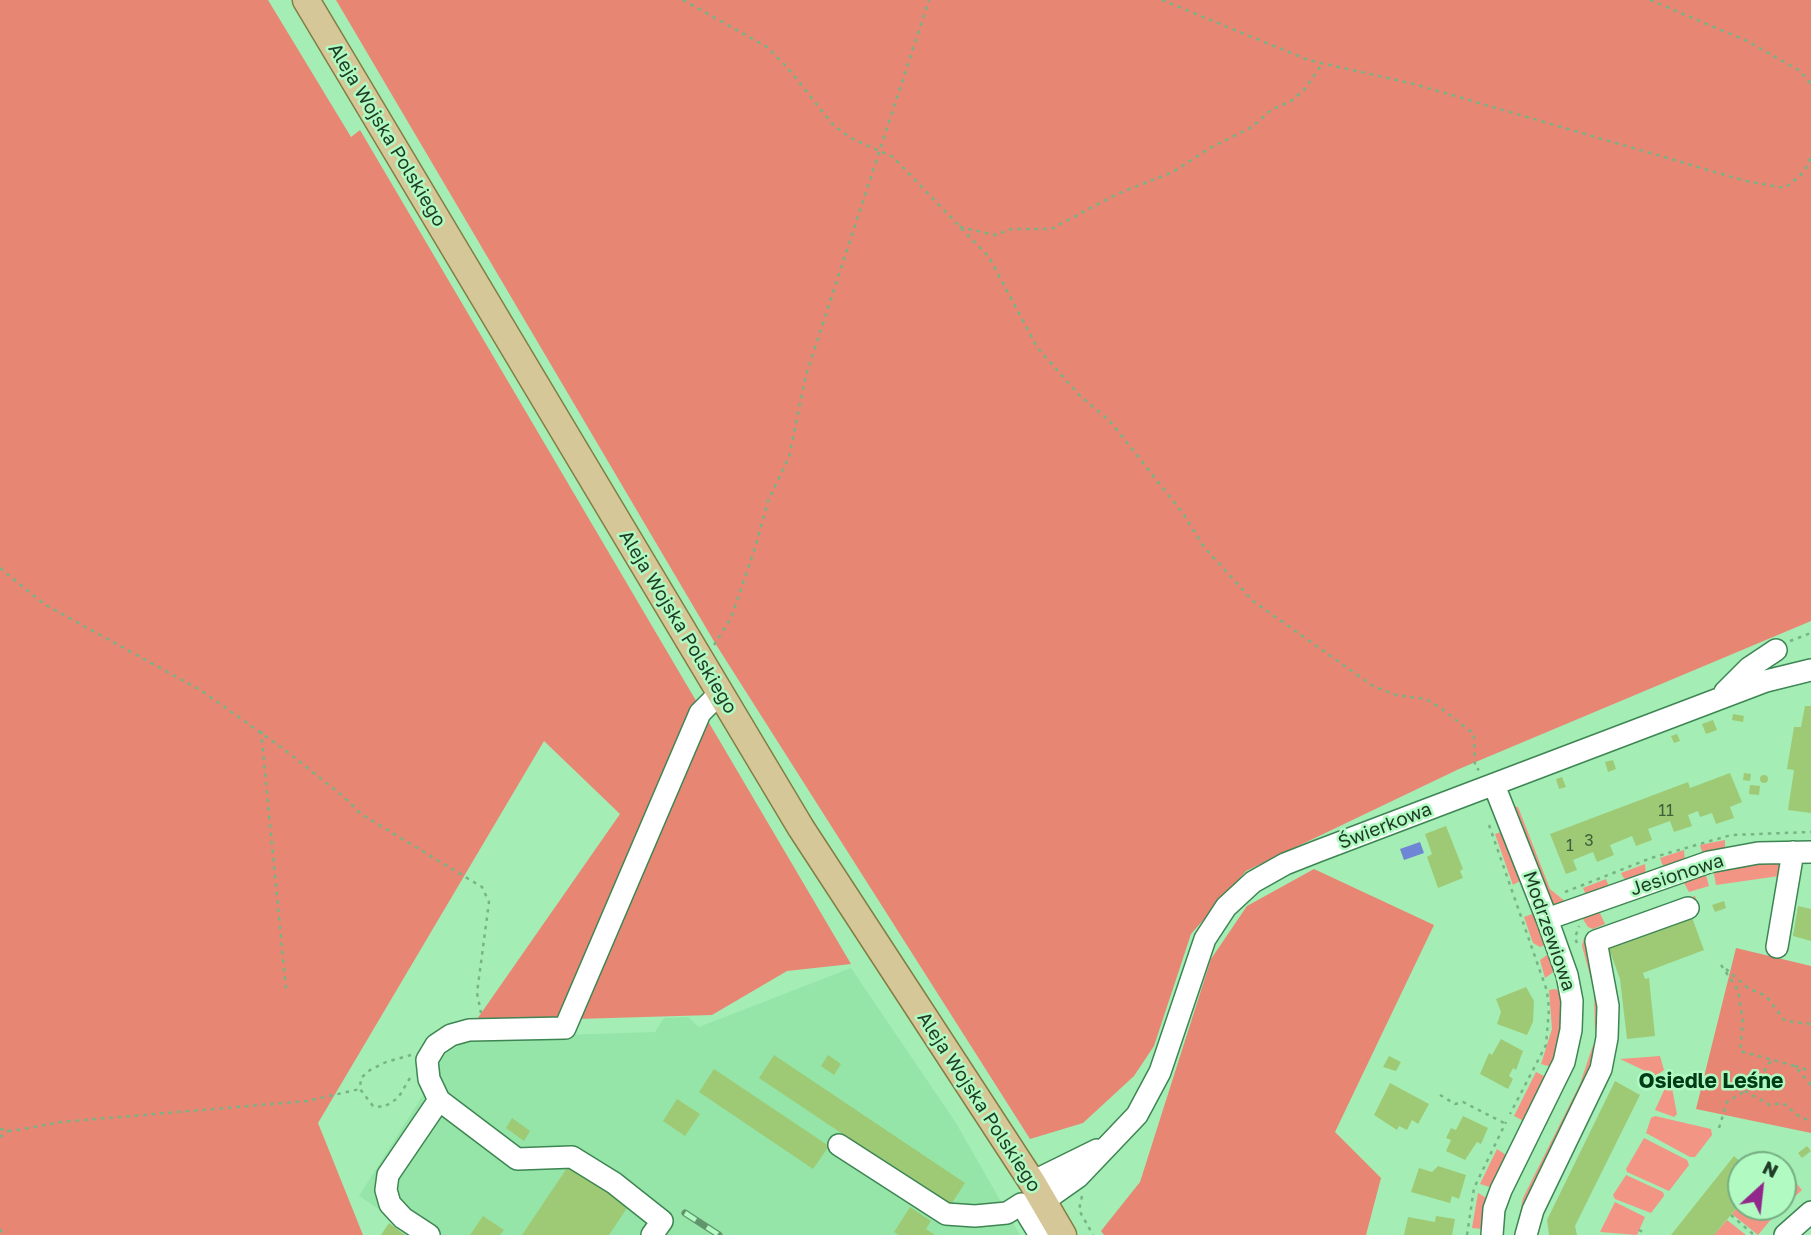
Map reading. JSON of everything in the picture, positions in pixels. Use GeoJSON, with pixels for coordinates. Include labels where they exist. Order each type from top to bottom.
{"type":"FeatureCollection","features":[{"type":"Feature","properties":{"kind":"main road","name":"Aleja Wojska Polskiego"},"geometry":{"type":"LineString","coordinates":[[306,0],[801,828],[1038,1191],[1063,1235]]}},
{"type":"Feature","properties":{"kind":"street"},"geometry":{"type":"LineString","coordinates":[[1719,699],[1749,668],[1776,650]]}},
{"type":"Feature","properties":{"kind":"street","name":"Świerkowa"},"geometry":{"type":"LineString","coordinates":[[1038,1191],[1078,1177],[1105,1146],[1138,1115],[1151,1094],[1205,939],[1214,923],[1239,894],[1285,863],[1719,699],[1801,672],[1811,664]]}},
{"type":"Feature","properties":{"kind":"street"},"geometry":{"type":"LineString","coordinates":[[652,1235],[662,1221],[572,1157],[517,1159],[439,1100],[429,1079],[427,1060],[451,1035],[484,1030],[538,1037],[565,1028],[696,721],[706,705],[720,694]]}},
{"type":"Feature","properties":{"kind":"street","name":"Modrzewiowa"},"geometry":{"type":"LineString","coordinates":[[1492,1235],[1494,1209],[1501,1190],[1558,1077],[1571,1030],[1572,1001],[1567,975],[1547,919],[1494,785]]}},
{"type":"Feature","properties":{"kind":"street"},"geometry":{"type":"LineString","coordinates":[[1777,947],[1802,852]]}},
{"type":"Feature","properties":{"kind":"street","name":"Jesionowa"},"geometry":{"type":"LineString","coordinates":[[1547,919],[1707,862],[1748,854],[1802,852]]}},
{"type":"Feature","properties":{"kind":"street"},"geometry":{"type":"LineString","coordinates":[[1526,1235],[1533,1210],[1601,1069],[1607,1038],[1605,983],[1596,941],[1688,908]]}},
{"type":"Feature","properties":{"kind":"street"},"geometry":{"type":"LineString","coordinates":[[1571,1030],[1607,1038]]}},
{"type":"Feature","properties":{"kind":"street"},"geometry":{"type":"LineString","coordinates":[[429,1235],[403,1218],[390,1204],[386,1190],[388,1175],[439,1100]]}},
{"type":"Feature","properties":{"kind":"street"},"geometry":{"type":"LineString","coordinates":[[839,1145],[946,1214],[978,1226],[1021,1204],[1040,1235]]}},
{"type":"Feature","properties":{"kind":"street"},"geometry":{"type":"LineString","coordinates":[[1785,1235],[1811,1212]]}},
{"type":"Feature","properties":{"kind":"path"},"geometry":{"type":"LineString","coordinates":[[683,0],[767,47],[787,67],[810,100],[834,126],[851,138],[893,157],[989,257],[1037,347],[1079,395],[1110,421],[1184,515],[1204,547],[1253,601],[1373,686],[1396,695],[1426,699],[1442,709],[1474,734],[1475,767],[1494,785]]}},
{"type":"Feature","properties":{"kind":"path"},"geometry":{"type":"LineString","coordinates":[[697,654],[719,641],[738,599],[768,501],[789,457],[806,374],[929,0]]}},
{"type":"Feature","properties":{"kind":"path"},"geometry":{"type":"LineString","coordinates":[[1161,0],[1323,63],[1414,84],[1746,181],[1785,188],[1804,172],[1811,157]]}},
{"type":"Feature","properties":{"kind":"path"},"geometry":{"type":"LineString","coordinates":[[1650,0],[1747,41],[1800,71],[1811,84]]}},
{"type":"Feature","properties":{"kind":"path"},"geometry":{"type":"LineString","coordinates":[[960,227],[995,235],[1012,229],[1051,229],[1117,194],[1173,172],[1210,148],[1252,127],[1271,110],[1291,101],[1304,90],[1323,63]]}},
{"type":"Feature","properties":{"kind":"path"},"geometry":{"type":"LineString","coordinates":[[0,568],[44,604],[202,691],[261,731],[344,797],[361,814],[482,887],[489,902],[477,993],[484,1030]]}},
{"type":"Feature","properties":{"kind":"path"},"geometry":{"type":"LineString","coordinates":[[1776,650],[1811,633]]}},
{"type":"Feature","properties":{"kind":"path"},"geometry":{"type":"LineString","coordinates":[[261,731],[286,989]]}},
{"type":"Feature","properties":{"kind":"path"},"geometry":{"type":"LineString","coordinates":[[1488,820],[1547,991],[1549,1009],[1546,1045],[1510,1114]]}},
{"type":"Feature","properties":{"kind":"path"},"geometry":{"type":"LineString","coordinates":[[1811,1024],[1785,1021],[1766,996],[1748,988],[1721,965],[1738,990],[1743,1022],[1740,1051],[1811,1070]]}},
{"type":"Feature","properties":{"kind":"path"},"geometry":{"type":"LineString","coordinates":[[359,1090],[361,1078],[378,1066],[432,1052]]}},
{"type":"Feature","properties":{"kind":"path"},"geometry":{"type":"LineString","coordinates":[[1719,1128],[1727,1102],[1755,1085],[1772,1059]]}},
{"type":"Feature","properties":{"kind":"path"},"geometry":{"type":"LineString","coordinates":[[1795,1066],[1811,1085]]}},
{"type":"Feature","properties":{"kind":"path"},"geometry":{"type":"LineString","coordinates":[[359,1090],[373,1106],[384,1107],[398,1098],[412,1074]]}},
{"type":"Feature","properties":{"kind":"path"},"geometry":{"type":"LineString","coordinates":[[0,1137],[3,1129],[307,1101],[359,1090]]}},
{"type":"Feature","properties":{"kind":"path"},"geometry":{"type":"LineString","coordinates":[[1745,1091],[1770,1104],[1783,1103],[1801,1118],[1811,1120]]}},
{"type":"Feature","properties":{"kind":"path"},"geometry":{"type":"LineString","coordinates":[[1440,1095],[1455,1104],[1463,1102],[1506,1123],[1475,1188],[1467,1235]]}},
{"type":"Feature","properties":{"kind":"path"},"geometry":{"type":"LineString","coordinates":[[1083,1192],[1079,1210],[1093,1235]]}},
{"type":"Feature","properties":{"kind":"path"},"geometry":{"type":"LineString","coordinates":[[1738,1221],[1754,1235]]}},
{"type":"Feature","properties":{"kind":"path"},"geometry":{"type":"LineString","coordinates":[[0,1229],[3,1235]]}},
{"type":"Feature","properties":{"kind":"shaded area"},"geometry":{"type":"Polygon","coordinates":[[[0,0],[268,0],[351,137],[360,130],[851,964],[787,971],[712,1015],[475,1022],[620,814],[544,741],[318,1123],[363,1235],[0,1235],[0,0]]]}},
{"type":"Feature","properties":{"kind":"shaded area"},"geometry":{"type":"Polygon","coordinates":[[[336,0],[1811,0],[1811,621],[1459,769],[1246,871],[1191,934],[1154,1046],[1134,1076],[1083,1123],[1030,1139],[715,643],[336,0]]]}},
{"type":"Feature","properties":{"kind":"shaded area"},"geometry":{"type":"Polygon","coordinates":[[[1511,806],[1518,807],[1550,889],[1567,903],[1552,905],[1511,806]]]}},
{"type":"Feature","properties":{"kind":"shaded area"},"geometry":{"type":"Polygon","coordinates":[[[1506,833],[1523,879],[1513,885],[1495,834],[1506,833]]]}},
{"type":"Feature","properties":{"kind":"shaded area"},"geometry":{"type":"Polygon","coordinates":[[[1725,840],[1725,852],[1706,855],[1702,852],[1700,845],[1725,840]]]}},
{"type":"Feature","properties":{"kind":"shaded area"},"geometry":{"type":"Polygon","coordinates":[[[1684,850],[1685,862],[1667,869],[1662,864],[1660,858],[1684,850]]]}},
{"type":"Feature","properties":{"kind":"shaded area"},"geometry":{"type":"Polygon","coordinates":[[[1783,860],[1786,875],[1716,885],[1713,869],[1783,860]]]}},
{"type":"Feature","properties":{"kind":"shaded area"},"geometry":{"type":"Polygon","coordinates":[[[1645,864],[1646,877],[1629,883],[1621,873],[1645,864]]]}},
{"type":"Feature","properties":{"kind":"shaded area"},"geometry":{"type":"Polygon","coordinates":[[[1314,869],[1434,925],[1335,1132],[1381,1178],[1366,1235],[1104,1235],[1101,1231],[1140,1182],[1211,959],[1247,906],[1314,869]]]}},
{"type":"Feature","properties":{"kind":"shaded area"},"geometry":{"type":"Polygon","coordinates":[[[1705,871],[1709,886],[1689,892],[1683,881],[1705,871]]]}},
{"type":"Feature","properties":{"kind":"shaded area"},"geometry":{"type":"Polygon","coordinates":[[[1606,879],[1609,887],[1586,895],[1583,888],[1606,879]]]}},
{"type":"Feature","properties":{"kind":"shaded area"},"geometry":{"type":"Polygon","coordinates":[[[1695,896],[1699,907],[1598,934],[1599,1029],[1595,1030],[1594,990],[1582,946],[1584,938],[1695,896]]]}},
{"type":"Feature","properties":{"kind":"shaded area"},"geometry":{"type":"Polygon","coordinates":[[[1599,911],[1605,924],[1593,929],[1588,927],[1581,916],[1599,911]]]}},
{"type":"Feature","properties":{"kind":"shaded area"},"geometry":{"type":"Polygon","coordinates":[[[1537,915],[1548,944],[1540,947],[1533,943],[1524,917],[1537,915]]]}},
{"type":"Feature","properties":{"kind":"shaded area"},"geometry":{"type":"Polygon","coordinates":[[[1736,948],[1811,966],[1811,1133],[1696,1109],[1736,948]]]}},
{"type":"Feature","properties":{"kind":"shaded area"},"geometry":{"type":"Polygon","coordinates":[[[1551,952],[1555,971],[1545,978],[1540,960],[1551,952]]]}},
{"type":"Feature","properties":{"kind":"shaded area"},"geometry":{"type":"Polygon","coordinates":[[[851,968],[956,1123],[1020,1235],[402,1235],[406,1227],[359,1196],[439,1070],[441,1057],[470,1038],[655,1032],[664,1018],[688,1017],[699,1027],[851,968]]]}},
{"type":"Feature","properties":{"kind":"shaded area"},"geometry":{"type":"Polygon","coordinates":[[[1549,990],[1559,991],[1565,1016],[1555,1068],[1541,1064],[1552,1029],[1549,990]]]}},
{"type":"Feature","properties":{"kind":"shaded area"},"geometry":{"type":"Polygon","coordinates":[[[1593,1045],[1598,1054],[1521,1235],[1516,1235],[1523,1198],[1580,1084],[1593,1045]]]}},
{"type":"Feature","properties":{"kind":"shaded area"},"geometry":{"type":"Polygon","coordinates":[[[1660,1056],[1664,1070],[1656,1076],[1620,1059],[1660,1056]]]}},
{"type":"Feature","properties":{"kind":"shaded area"},"geometry":{"type":"Polygon","coordinates":[[[1536,1072],[1546,1077],[1526,1120],[1522,1120],[1514,1116],[1536,1072]]]}},
{"type":"Feature","properties":{"kind":"shaded area"},"geometry":{"type":"Polygon","coordinates":[[[1668,1082],[1671,1083],[1677,1114],[1674,1117],[1655,1110],[1668,1082]]]}},
{"type":"Feature","properties":{"kind":"shaded area"},"geometry":{"type":"Polygon","coordinates":[[[1655,1116],[1711,1129],[1712,1135],[1695,1157],[1690,1157],[1646,1133],[1651,1118],[1655,1116]]]}},
{"type":"Feature","properties":{"kind":"shaded area"},"geometry":{"type":"Polygon","coordinates":[[[1644,1138],[1687,1160],[1689,1165],[1669,1191],[1627,1172],[1626,1169],[1644,1138]]]}},
{"type":"Feature","properties":{"kind":"shaded area"},"geometry":{"type":"Polygon","coordinates":[[[1497,1149],[1509,1157],[1495,1187],[1480,1184],[1497,1149]]]}},
{"type":"Feature","properties":{"kind":"shaded area"},"geometry":{"type":"Polygon","coordinates":[[[1626,1175],[1663,1192],[1664,1196],[1651,1213],[1615,1199],[1613,1195],[1626,1175]]]}},
{"type":"Feature","properties":{"kind":"shaded area"},"geometry":{"type":"Polygon","coordinates":[[[1478,1193],[1490,1200],[1485,1229],[1472,1228],[1478,1193]]]}},
{"type":"Feature","properties":{"kind":"shaded area"},"geometry":{"type":"Polygon","coordinates":[[[1615,1202],[1645,1217],[1637,1235],[1600,1232],[1615,1202]]]}},
{"type":"Feature","properties":{"kind":"shaded area"},"geometry":{"type":"Polygon","coordinates":[[[1727,1220],[1746,1235],[1714,1235],[1727,1220]]]}},
{"type":"Feature","properties":{"kind":"shaded area"},"geometry":{"type":"Polygon","coordinates":[[[1741,1221],[1770,1221],[1758,1235],[1741,1221]]]}},
{"type":"Feature","properties":{"kind":"water"},"geometry":{"type":"Polygon","coordinates":[[[1420,842],[1424,853],[1404,860],[1400,849],[1420,842]]]}},
{"type":"Feature","properties":{"kind":"building"},"geometry":{"type":"Polygon","coordinates":[[[1805,706],[1811,706],[1811,813],[1788,810],[1794,770],[1787,769],[1794,727],[1801,727],[1805,706]]]}},
{"type":"Feature","properties":{"kind":"building"},"geometry":{"type":"Polygon","coordinates":[[[1733,714],[1744,716],[1743,722],[1732,720],[1733,714]]]}},
{"type":"Feature","properties":{"kind":"building"},"geometry":{"type":"Polygon","coordinates":[[[1713,720],[1717,730],[1706,734],[1702,724],[1713,720]]]}},
{"type":"Feature","properties":{"kind":"building"},"geometry":{"type":"Polygon","coordinates":[[[1677,734],[1680,741],[1674,743],[1671,736],[1677,734]]]}},
{"type":"Feature","properties":{"kind":"building"},"geometry":{"type":"Polygon","coordinates":[[[1613,760],[1616,769],[1608,772],[1605,762],[1613,760]]]}},
{"type":"Feature","properties":{"kind":"building"},"geometry":{"type":"Polygon","coordinates":[[[1730,773],[1742,802],[1730,807],[1734,818],[1716,824],[1712,813],[1700,817],[1698,811],[1688,815],[1692,826],[1674,832],[1670,821],[1648,829],[1652,840],[1636,846],[1632,836],[1610,845],[1614,855],[1597,862],[1593,852],[1573,860],[1577,870],[1566,874],[1550,834],[1688,782],[1690,788],[1730,773]]]}},
{"type":"Feature","properties":{"kind":"building"},"geometry":{"type":"Polygon","coordinates":[[[1744,773],[1751,774],[1750,781],[1743,780],[1744,773]]]}},
{"type":"Feature","properties":{"kind":"building"},"geometry":{"type":"Polygon","coordinates":[[[1764,775],[1768,779],[1764,783],[1760,779],[1764,775]]]}},
{"type":"Feature","properties":{"kind":"building"},"geometry":{"type":"Polygon","coordinates":[[[1562,777],[1566,787],[1559,789],[1556,779],[1562,777]]]}},
{"type":"Feature","properties":{"kind":"building"},"geometry":{"type":"Polygon","coordinates":[[[1750,785],[1760,786],[1759,795],[1749,794],[1750,785]]]}},
{"type":"Feature","properties":{"kind":"building"},"geometry":{"type":"Polygon","coordinates":[[[1446,826],[1463,869],[1460,871],[1463,878],[1438,888],[1427,857],[1432,854],[1425,834],[1446,826]]]}},
{"type":"Feature","properties":{"kind":"building"},"geometry":{"type":"Polygon","coordinates":[[[1724,901],[1726,908],[1715,912],[1712,905],[1724,901]]]}},
{"type":"Feature","properties":{"kind":"building"},"geometry":{"type":"Polygon","coordinates":[[[1798,906],[1811,909],[1811,941],[1793,936],[1798,906]]]}},
{"type":"Feature","properties":{"kind":"building"},"geometry":{"type":"Polygon","coordinates":[[[1691,915],[1704,950],[1643,973],[1645,979],[1649,978],[1655,1036],[1627,1039],[1620,979],[1608,946],[1691,915]]]}},
{"type":"Feature","properties":{"kind":"building"},"geometry":{"type":"Polygon","coordinates":[[[1526,987],[1534,1001],[1533,1022],[1527,1035],[1497,1024],[1501,1012],[1496,999],[1526,987]]]}},
{"type":"Feature","properties":{"kind":"building"},"geometry":{"type":"Polygon","coordinates":[[[1501,1039],[1523,1051],[1516,1070],[1513,1068],[1509,1076],[1513,1079],[1508,1089],[1480,1074],[1489,1053],[1492,1055],[1501,1039]]]}},
{"type":"Feature","properties":{"kind":"building"},"geometry":{"type":"Polygon","coordinates":[[[774,1055],[965,1183],[950,1206],[759,1078],[774,1055]]]}},
{"type":"Feature","properties":{"kind":"building"},"geometry":{"type":"Polygon","coordinates":[[[828,1055],[841,1064],[834,1075],[821,1066],[828,1055]]]}},
{"type":"Feature","properties":{"kind":"building"},"geometry":{"type":"Polygon","coordinates":[[[1389,1056],[1401,1062],[1396,1071],[1383,1067],[1389,1056]]]}},
{"type":"Feature","properties":{"kind":"building"},"geometry":{"type":"Polygon","coordinates":[[[714,1069],[829,1146],[813,1169],[699,1092],[714,1069]]]}},
{"type":"Feature","properties":{"kind":"building"},"geometry":{"type":"Polygon","coordinates":[[[1615,1081],[1640,1095],[1575,1226],[1577,1235],[1549,1235],[1547,1220],[1615,1081]]]}},
{"type":"Feature","properties":{"kind":"building"},"geometry":{"type":"Polygon","coordinates":[[[1390,1083],[1429,1104],[1418,1124],[1412,1120],[1407,1130],[1399,1126],[1397,1130],[1374,1115],[1390,1083]]]}},
{"type":"Feature","properties":{"kind":"building"},"geometry":{"type":"Polygon","coordinates":[[[677,1099],[700,1114],[685,1136],[663,1121],[677,1099]]]}},
{"type":"Feature","properties":{"kind":"building"},"geometry":{"type":"Polygon","coordinates":[[[1463,1116],[1488,1128],[1481,1144],[1477,1142],[1465,1160],[1446,1151],[1451,1140],[1446,1138],[1451,1128],[1456,1130],[1463,1116]]]}},
{"type":"Feature","properties":{"kind":"building"},"geometry":{"type":"Polygon","coordinates":[[[512,1118],[530,1131],[524,1141],[506,1128],[512,1118]]]}},
{"type":"Feature","properties":{"kind":"building"},"geometry":{"type":"Polygon","coordinates":[[[1807,1146],[1811,1151],[1802,1158],[1798,1153],[1807,1146]]]}},
{"type":"Feature","properties":{"kind":"building"},"geometry":{"type":"Polygon","coordinates":[[[569,1165],[629,1205],[609,1235],[522,1235],[569,1165]]]}},
{"type":"Feature","properties":{"kind":"building"},"geometry":{"type":"Polygon","coordinates":[[[1727,1165],[1727,1220],[1714,1235],[1671,1235],[1727,1165]]]}},
{"type":"Feature","properties":{"kind":"building"},"geometry":{"type":"Polygon","coordinates":[[[1438,1166],[1466,1175],[1459,1199],[1452,1196],[1450,1203],[1411,1192],[1419,1168],[1432,1172],[1438,1166]]]}},
{"type":"Feature","properties":{"kind":"building"},"geometry":{"type":"Polygon","coordinates":[[[910,1207],[931,1221],[926,1229],[935,1235],[899,1235],[894,1232],[910,1207]]]}},
{"type":"Feature","properties":{"kind":"building"},"geometry":{"type":"Polygon","coordinates":[[[483,1216],[504,1230],[500,1235],[470,1235],[483,1216]]]}},
{"type":"Feature","properties":{"kind":"building"},"geometry":{"type":"Polygon","coordinates":[[[1436,1216],[1455,1219],[1452,1235],[1404,1235],[1408,1217],[1435,1222],[1436,1216]]]}},
{"type":"Feature","properties":{"kind":"building"},"geometry":{"type":"Polygon","coordinates":[[[389,1223],[405,1235],[381,1235],[389,1223]]]}},
{"type":"Feature","properties":{"kind":"railway"},"geometry":{"type":"LineString","coordinates":[[685,1213],[719,1235]]}},
{"type":"Feature","properties":{"kind":"district","name":"Osiedle Leśne"},"geometry":{"type":"Point","coordinates":[1711,1081]}}]}
